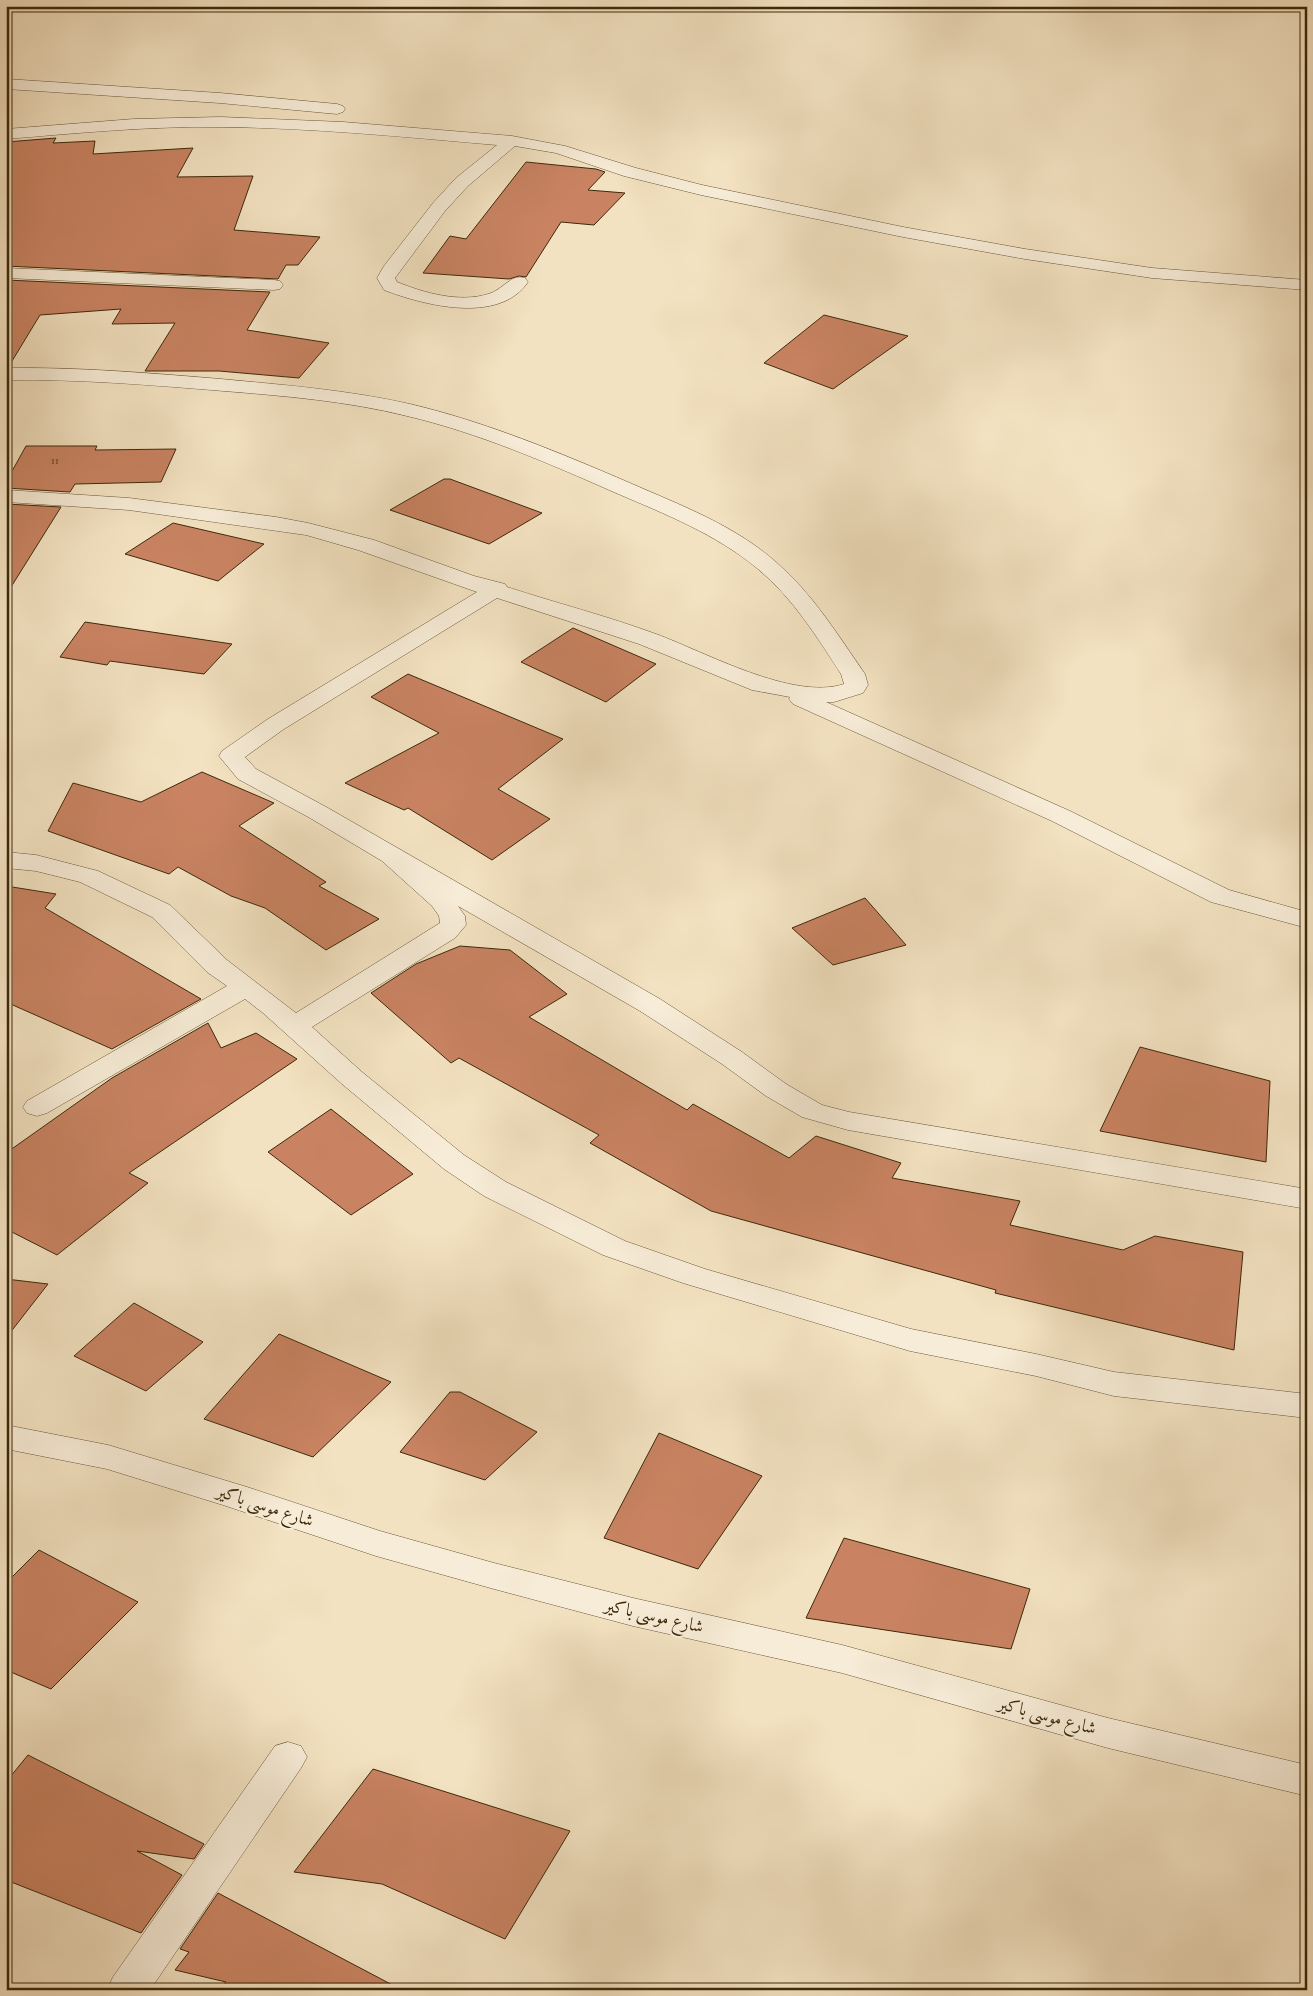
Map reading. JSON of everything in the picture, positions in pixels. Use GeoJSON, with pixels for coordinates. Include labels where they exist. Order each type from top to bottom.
{"type":"FeatureCollection","features":[{"type":"Feature","properties":{"kind":"street"},"geometry":{"type":"LineString","coordinates":[[6,86],[220,98],[355,111]]}},
{"type":"Feature","properties":{"kind":"street"},"geometry":{"type":"LineString","coordinates":[[401,116],[473,125],[500,131],[502,134],[492,139]]}},
{"type":"Feature","properties":{"kind":"street"},"geometry":{"type":"LineString","coordinates":[[6,134],[134,124],[221,122],[343,127],[512,141],[559,149],[630,172],[701,190],[912,234],[1025,254],[1152,273],[1262,284],[1307,285]]}},
{"type":"Feature","properties":{"kind":"street"},"geometry":{"type":"LineString","coordinates":[[512,141],[462,182],[439,207],[390,270],[386,278],[390,286],[406,293],[425,299],[462,302],[501,296],[514,288],[519,282]]}},
{"type":"Feature","properties":{"kind":"street"},"geometry":{"type":"LineString","coordinates":[[6,272],[274,285]]}},
{"type":"Feature","properties":{"kind":"street"},"geometry":{"type":"LineString","coordinates":[[6,374],[84,374],[163,379],[298,392],[356,400],[409,410],[472,429],[601,478],[675,511],[752,553],[796,592],[853,674],[856,685],[855,688],[834,695],[779,690]]}},
{"type":"Feature","properties":{"kind":"street"},"geometry":{"type":"LineString","coordinates":[[6,496],[129,504],[292,526],[366,545],[466,581],[497,589],[647,639],[740,678],[779,690],[1053,812],[1220,896],[1307,920]]}},
{"type":"Feature","properties":{"kind":"street"},"geometry":{"type":"LineString","coordinates":[[497,589],[276,724],[231,756],[247,774],[319,813],[650,1005],[732,1058],[776,1090],[812,1111],[848,1121],[1307,1199]]}},
{"type":"Feature","properties":{"kind":"street"},"geometry":{"type":"LineString","coordinates":[[295,1025],[430,942],[453,925],[452,916],[442,901],[391,856]]}},
{"type":"Feature","properties":{"kind":"street"},"geometry":{"type":"LineString","coordinates":[[6,860],[36,863],[89,876],[160,911],[217,966],[295,1025],[352,1078],[454,1162],[495,1189],[606,1244],[647,1261],[840,1321],[910,1340],[1036,1365],[1114,1384],[1307,1406]]}},
{"type":"Feature","properties":{"kind":"street"},"geometry":{"type":"LineString","coordinates":[[37,1106],[246,987]]}},
{"type":"Feature","properties":{"kind":"street","name":"شارع موسى باكير"},"geometry":{"type":"LineString","coordinates":[[10,1443],[108,1457],[235,1496],[376,1543],[494,1576],[633,1612],[842,1659],[1108,1733],[1307,1781]]}},
{"type":"Feature","properties":{"kind":"street"},"geometry":{"type":"LineString","coordinates":[[127,1990],[288,1757]]}},
{"type":"Feature","properties":{"kind":"building"},"geometry":{"type":"Polygon","coordinates":[[[56,138],[53,143],[95,141],[93,154],[193,148],[177,177],[253,176],[234,230],[320,237],[298,265],[286,265],[278,279],[6,266],[6,142],[56,138]]]}},
{"type":"Feature","properties":{"kind":"building"},"geometry":{"type":"Polygon","coordinates":[[[526,162],[596,169],[605,172],[588,190],[625,193],[594,225],[561,222],[526,277],[519,276],[509,279],[423,273],[450,236],[466,239],[526,162]]]}},
{"type":"Feature","properties":{"kind":"building"},"geometry":{"type":"Polygon","coordinates":[[[6,280],[270,292],[247,330],[329,343],[299,378],[219,371],[145,371],[175,323],[112,324],[121,309],[40,315],[9,366],[6,366],[6,280]]]}},
{"type":"Feature","properties":{"kind":"building"},"geometry":{"type":"Polygon","coordinates":[[[824,315],[908,336],[833,389],[764,363],[824,315]]]}},
{"type":"Feature","properties":{"kind":"building"},"geometry":{"type":"Polygon","coordinates":[[[26,446],[97,446],[95,450],[176,449],[161,482],[75,484],[70,492],[6,488],[6,482],[26,446]]]}},
{"type":"Feature","properties":{"kind":"building"},"geometry":{"type":"Polygon","coordinates":[[[444,479],[450,479],[542,513],[489,544],[390,510],[444,479]]]}},
{"type":"Feature","properties":{"kind":"building"},"geometry":{"type":"Polygon","coordinates":[[[6,504],[61,507],[6,595],[6,504]]]}},
{"type":"Feature","properties":{"kind":"building"},"geometry":{"type":"Polygon","coordinates":[[[173,523],[264,544],[218,581],[125,554],[173,523]]]}},
{"type":"Feature","properties":{"kind":"building"},"geometry":{"type":"Polygon","coordinates":[[[85,622],[232,644],[204,674],[110,661],[107,665],[60,657],[85,622]]]}},
{"type":"Feature","properties":{"kind":"building"},"geometry":{"type":"Polygon","coordinates":[[[573,628],[656,664],[606,702],[521,662],[573,628]]]}},
{"type":"Feature","properties":{"kind":"building"},"geometry":{"type":"Polygon","coordinates":[[[408,674],[563,739],[498,789],[550,819],[492,860],[408,808],[404,810],[345,783],[439,733],[371,697],[408,674]]]}},
{"type":"Feature","properties":{"kind":"building"},"geometry":{"type":"Polygon","coordinates":[[[202,772],[274,803],[239,826],[326,882],[319,886],[379,919],[326,950],[265,908],[231,896],[178,867],[169,874],[48,831],[73,783],[141,802],[202,772]]]}},
{"type":"Feature","properties":{"kind":"building"},"geometry":{"type":"Polygon","coordinates":[[[6,886],[56,894],[45,908],[201,999],[112,1049],[6,1002],[6,886]]]}},
{"type":"Feature","properties":{"kind":"building"},"geometry":{"type":"Polygon","coordinates":[[[865,898],[906,945],[833,965],[792,928],[865,898]]]}},
{"type":"Feature","properties":{"kind":"building"},"geometry":{"type":"Polygon","coordinates":[[[460,946],[510,950],[567,994],[529,1017],[687,1110],[693,1104],[789,1158],[816,1136],[901,1163],[892,1178],[1020,1201],[1010,1225],[1123,1250],[1155,1236],[1243,1252],[1234,1350],[995,1293],[996,1290],[711,1211],[590,1143],[599,1135],[459,1058],[451,1063],[371,993],[416,964],[460,946]]]}},
{"type":"Feature","properties":{"kind":"building"},"geometry":{"type":"Polygon","coordinates":[[[208,1023],[221,1048],[256,1033],[297,1059],[129,1173],[148,1183],[57,1255],[6,1229],[6,1153],[112,1078],[208,1023]]]}},
{"type":"Feature","properties":{"kind":"building"},"geometry":{"type":"Polygon","coordinates":[[[1140,1047],[1270,1081],[1266,1162],[1100,1131],[1140,1047]]]}},
{"type":"Feature","properties":{"kind":"building"},"geometry":{"type":"Polygon","coordinates":[[[331,1109],[413,1174],[351,1215],[268,1152],[331,1109]]]}},
{"type":"Feature","properties":{"kind":"building"},"geometry":{"type":"Polygon","coordinates":[[[6,1279],[48,1284],[6,1338],[6,1279]]]}},
{"type":"Feature","properties":{"kind":"building"},"geometry":{"type":"Polygon","coordinates":[[[134,1303],[203,1342],[146,1391],[74,1356],[134,1303]]]}},
{"type":"Feature","properties":{"kind":"building"},"geometry":{"type":"Polygon","coordinates":[[[279,1334],[391,1382],[313,1457],[204,1419],[279,1334]]]}},
{"type":"Feature","properties":{"kind":"building"},"geometry":{"type":"Polygon","coordinates":[[[450,1392],[460,1392],[537,1432],[485,1480],[400,1452],[450,1392]]]}},
{"type":"Feature","properties":{"kind":"building"},"geometry":{"type":"Polygon","coordinates":[[[659,1433],[762,1476],[698,1569],[604,1538],[659,1433]]]}},
{"type":"Feature","properties":{"kind":"building"},"geometry":{"type":"Polygon","coordinates":[[[844,1538],[1030,1589],[1011,1649],[806,1618],[844,1538]]]}},
{"type":"Feature","properties":{"kind":"building"},"geometry":{"type":"Polygon","coordinates":[[[39,1550],[138,1602],[51,1689],[6,1670],[6,1583],[39,1550]]]}},
{"type":"Feature","properties":{"kind":"building"},"geometry":{"type":"Polygon","coordinates":[[[28,1755],[204,1844],[194,1859],[137,1851],[182,1875],[141,1933],[6,1880],[6,1782],[28,1755]]]}},
{"type":"Feature","properties":{"kind":"building"},"geometry":{"type":"Polygon","coordinates":[[[373,1769],[570,1831],[505,1939],[382,1884],[294,1872],[373,1769]]]}},
{"type":"Feature","properties":{"kind":"building"},"geometry":{"type":"Polygon","coordinates":[[[218,1893],[402,1990],[219,1990],[226,1982],[175,1970],[189,1952],[180,1949],[218,1893]]]}}]}
